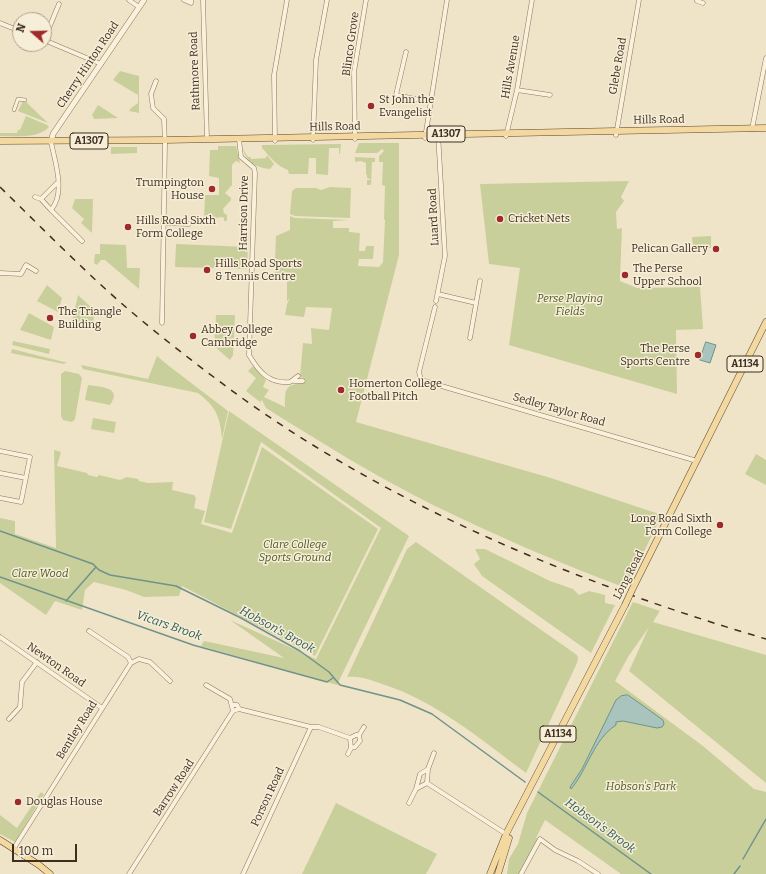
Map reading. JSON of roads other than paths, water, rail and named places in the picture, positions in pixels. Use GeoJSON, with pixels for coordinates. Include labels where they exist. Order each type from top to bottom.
{"type":"FeatureCollection","features":[{"type":"Feature","properties":{"kind":"main road","name":"Hills Road"},"geometry":{"type":"LineString","coordinates":[[0,141],[51,142],[207,139],[275,140],[425,136],[438,133],[506,135],[766,128]]}},
{"type":"Feature","properties":{"kind":"main road","name":"Long Road"},"geometry":{"type":"LineString","coordinates":[[490,874],[506,834],[593,667],[766,322]]}},
{"type":"Feature","properties":{"kind":"main road","name":"Long Road"},"geometry":{"type":"LineString","coordinates":[[498,874],[508,840],[528,792]]}},
{"type":"Feature","properties":{"kind":"main road"},"geometry":{"type":"LineString","coordinates":[[0,840],[14,848],[50,874]]}},
{"type":"Feature","properties":{"kind":"street"},"geometry":{"type":"LineString","coordinates":[[129,0],[139,7]]}},
{"type":"Feature","properties":{"kind":"street","name":"Cherry Hinton Road"},"geometry":{"type":"LineString","coordinates":[[51,142],[53,134],[144,0]]}},
{"type":"Feature","properties":{"kind":"street"},"geometry":{"type":"LineString","coordinates":[[184,0],[191,1]]}},
{"type":"Feature","properties":{"kind":"street"},"geometry":{"type":"LineString","coordinates":[[275,140],[274,75],[287,0]]}},
{"type":"Feature","properties":{"kind":"street"},"geometry":{"type":"LineString","coordinates":[[314,139],[316,60],[326,0]]}},
{"type":"Feature","properties":{"kind":"street","name":"Blinco Grove"},"geometry":{"type":"LineString","coordinates":[[356,138],[354,72],[366,0]]}},
{"type":"Feature","properties":{"kind":"street"},"geometry":{"type":"LineString","coordinates":[[425,136],[447,0]]}},
{"type":"Feature","properties":{"kind":"street","name":"Hills Avenue"},"geometry":{"type":"LineString","coordinates":[[506,135],[517,90],[532,0]]}},
{"type":"Feature","properties":{"kind":"street","name":"Glebe Road"},"geometry":{"type":"LineString","coordinates":[[616,133],[638,0]]}},
{"type":"Feature","properties":{"kind":"street","name":"Rathmore Road"},"geometry":{"type":"LineString","coordinates":[[202,1],[207,139]]}},
{"type":"Feature","properties":{"kind":"street"},"geometry":{"type":"LineString","coordinates":[[52,21],[59,4]]}},
{"type":"Feature","properties":{"kind":"street"},"geometry":{"type":"LineString","coordinates":[[0,23],[12,28]]}},
{"type":"Feature","properties":{"kind":"street"},"geometry":{"type":"LineString","coordinates":[[52,43],[101,64]]}},
{"type":"Feature","properties":{"kind":"street"},"geometry":{"type":"LineString","coordinates":[[406,52],[396,95],[430,102]]}},
{"type":"Feature","properties":{"kind":"street"},"geometry":{"type":"LineString","coordinates":[[752,129],[766,58]]}},
{"type":"Feature","properties":{"kind":"street"},"geometry":{"type":"LineString","coordinates":[[156,81],[151,94],[153,108],[164,119],[165,140],[162,324]]}},
{"type":"Feature","properties":{"kind":"street"},"geometry":{"type":"LineString","coordinates":[[517,90],[550,95]]}},
{"type":"Feature","properties":{"kind":"street"},"geometry":{"type":"LineString","coordinates":[[14,110],[18,99],[25,100]]}},
{"type":"Feature","properties":{"kind":"street","name":"Luard Road"},"geometry":{"type":"LineString","coordinates":[[436,301],[445,256],[438,133]]}},
{"type":"Feature","properties":{"kind":"street","name":"Harrison Drive"},"geometry":{"type":"LineString","coordinates":[[239,139],[241,157],[254,168],[255,173],[250,356],[256,367],[265,376],[282,382],[303,381]]}},
{"type":"Feature","properties":{"kind":"street"},"geometry":{"type":"LineString","coordinates":[[51,142],[57,174],[57,183],[60,192],[59,197],[51,210]]}},
{"type":"Feature","properties":{"kind":"street"},"geometry":{"type":"LineString","coordinates":[[41,199],[57,183]]}},
{"type":"Feature","properties":{"kind":"street"},"geometry":{"type":"LineString","coordinates":[[35,197],[41,199],[82,241]]}},
{"type":"Feature","properties":{"kind":"street"},"geometry":{"type":"LineString","coordinates":[[163,223],[189,224]]}},
{"type":"Feature","properties":{"kind":"street"},"geometry":{"type":"LineString","coordinates":[[0,273],[21,274],[26,265],[36,271]]}},
{"type":"Feature","properties":{"kind":"street"},"geometry":{"type":"LineString","coordinates":[[470,338],[480,281]]}},
{"type":"Feature","properties":{"kind":"street"},"geometry":{"type":"LineString","coordinates":[[438,294],[476,303]]}},
{"type":"Feature","properties":{"kind":"street","name":"Sedley Taylor Road"},"geometry":{"type":"LineString","coordinates":[[435,307],[419,375],[423,380],[697,461]]}},
{"type":"Feature","properties":{"kind":"street"},"geometry":{"type":"LineString","coordinates":[[294,381],[298,376]]}},
{"type":"Feature","properties":{"kind":"street"},"geometry":{"type":"LineString","coordinates":[[0,451],[30,457],[21,502],[0,498]]}},
{"type":"Feature","properties":{"kind":"street"},"geometry":{"type":"LineString","coordinates":[[0,473],[26,478]]}},
{"type":"Feature","properties":{"kind":"street"},"geometry":{"type":"LineString","coordinates":[[89,631],[128,657],[131,663],[138,659],[150,662],[170,681]]}},
{"type":"Feature","properties":{"kind":"street","name":"Newton Road"},"geometry":{"type":"LineString","coordinates":[[0,637],[102,708]]}},
{"type":"Feature","properties":{"kind":"street"},"geometry":{"type":"LineString","coordinates":[[9,719],[20,707],[22,682],[37,662]]}},
{"type":"Feature","properties":{"kind":"street","name":"Bentley Road"},"geometry":{"type":"LineString","coordinates":[[14,848],[131,663]]}},
{"type":"Feature","properties":{"kind":"street"},"geometry":{"type":"LineString","coordinates":[[206,685],[230,699],[233,705],[233,711],[239,710],[319,728],[350,738],[359,735]]}},
{"type":"Feature","properties":{"kind":"street"},"geometry":{"type":"LineString","coordinates":[[233,705],[237,705],[239,710]]}},
{"type":"Feature","properties":{"kind":"street","name":"Barrow Road"},"geometry":{"type":"LineString","coordinates":[[129,874],[233,711]]}},
{"type":"Feature","properties":{"kind":"street","name":"Porson Road"},"geometry":{"type":"LineString","coordinates":[[243,874],[311,727]]}},
{"type":"Feature","properties":{"kind":"street"},"geometry":{"type":"LineString","coordinates":[[351,748],[358,744],[359,735],[364,727]]}},
{"type":"Feature","properties":{"kind":"street"},"geometry":{"type":"LineString","coordinates":[[348,754],[351,748],[350,738]]}},
{"type":"Feature","properties":{"kind":"street"},"geometry":{"type":"LineString","coordinates":[[427,782],[428,769],[434,753]]}},
{"type":"Feature","properties":{"kind":"street"},"geometry":{"type":"LineString","coordinates":[[409,804],[416,789],[420,774],[428,769]]}},
{"type":"Feature","properties":{"kind":"street"},"geometry":{"type":"LineString","coordinates":[[416,789],[427,782]]}},
{"type":"Feature","properties":{"kind":"street"},"geometry":{"type":"LineString","coordinates":[[427,782],[506,834]]}},
{"type":"Feature","properties":{"kind":"street"},"geometry":{"type":"LineString","coordinates":[[521,874],[540,839],[555,850],[578,861],[598,874]]}},
{"type":"Feature","properties":{"kind":"water"},"geometry":{"type":"Polygon","coordinates":[[[706,342],[716,345],[710,363],[700,360],[706,342]]]}},
{"type":"Feature","properties":{"kind":"water"},"geometry":{"type":"Polygon","coordinates":[[[628,695],[663,720],[664,724],[662,727],[657,728],[623,721],[616,722],[616,725],[608,731],[596,747],[582,773],[571,789],[570,787],[582,769],[616,700],[621,696],[628,695]]]}},
{"type":"Feature","properties":{"kind":"waterway","name":"Hobson's Brook"},"geometry":{"type":"LineString","coordinates":[[0,531],[93,564],[99,570],[110,575],[176,586],[241,618],[300,651],[329,672],[340,685],[400,700],[432,714],[525,782]]}},
{"type":"Feature","properties":{"kind":"waterway"},"geometry":{"type":"LineString","coordinates":[[66,601],[96,567]]}},
{"type":"Feature","properties":{"kind":"waterway","name":"Vicars Brook"},"geometry":{"type":"LineString","coordinates":[[0,577],[193,645],[327,682],[333,678]]}},
{"type":"Feature","properties":{"kind":"waterway","name":"Hobson's Brook"},"geometry":{"type":"LineString","coordinates":[[538,792],[651,874]]}},
{"type":"Feature","properties":{"kind":"waterway"},"geometry":{"type":"LineString","coordinates":[[743,859],[766,819]]}},
{"type":"Feature","properties":{"kind":"waterway"},"geometry":{"type":"LineString","coordinates":[[734,874],[740,866]]}},
{"type":"Feature","properties":{"kind":"railway"},"geometry":{"type":"LineString","coordinates":[[0,187],[95,280],[166,340],[231,390],[292,432],[356,470],[421,505],[488,537],[556,566],[625,593],[766,639]]}},
{"type":"Feature","properties":{"kind":"place","name":"St John the Evangelist"},"geometry":{"type":"Point","coordinates":[371,106]}},
{"type":"Feature","properties":{"kind":"place","name":"Trumpington House"},"geometry":{"type":"Point","coordinates":[212,189]}},
{"type":"Feature","properties":{"kind":"place","name":"Cricket Nets"},"geometry":{"type":"Point","coordinates":[500,219]}},
{"type":"Feature","properties":{"kind":"place","name":"Hills Road Sixth Form College"},"geometry":{"type":"Point","coordinates":[128,227]}},
{"type":"Feature","properties":{"kind":"place","name":"Pelican Gallery"},"geometry":{"type":"Point","coordinates":[716,249]}},
{"type":"Feature","properties":{"kind":"place","name":"Hills Road Sports & Tennis Centre"},"geometry":{"type":"Point","coordinates":[207,270]}},
{"type":"Feature","properties":{"kind":"place","name":"The Perse Upper School"},"geometry":{"type":"Point","coordinates":[625,275]}},
{"type":"Feature","properties":{"kind":"place","name":"The Triangle Building"},"geometry":{"type":"Point","coordinates":[50,318]}},
{"type":"Feature","properties":{"kind":"place","name":"Abbey College Cambridge"},"geometry":{"type":"Point","coordinates":[193,336]}},
{"type":"Feature","properties":{"kind":"place","name":"The Perse Sports Centre"},"geometry":{"type":"Point","coordinates":[698,355]}},
{"type":"Feature","properties":{"kind":"place","name":"Homerton College Football Pitch"},"geometry":{"type":"Point","coordinates":[341,390]}},
{"type":"Feature","properties":{"kind":"place","name":"Long Road Sixth Form College"},"geometry":{"type":"Point","coordinates":[720,525]}},
{"type":"Feature","properties":{"kind":"place","name":"Douglas House"},"geometry":{"type":"Point","coordinates":[18,802]}},
{"type":"Feature","properties":{"kind":"park label","name":"Perse Playing Fields"},"geometry":{"type":"Point","coordinates":[570,305]}},
{"type":"Feature","properties":{"kind":"park label","name":"Clare College Sports Ground"},"geometry":{"type":"Point","coordinates":[295,551]}},
{"type":"Feature","properties":{"kind":"park label","name":"Clare Wood"},"geometry":{"type":"Point","coordinates":[40,574]}},
{"type":"Feature","properties":{"kind":"park label","name":"Hobson's Park"},"geometry":{"type":"Point","coordinates":[641,787]}}]}
